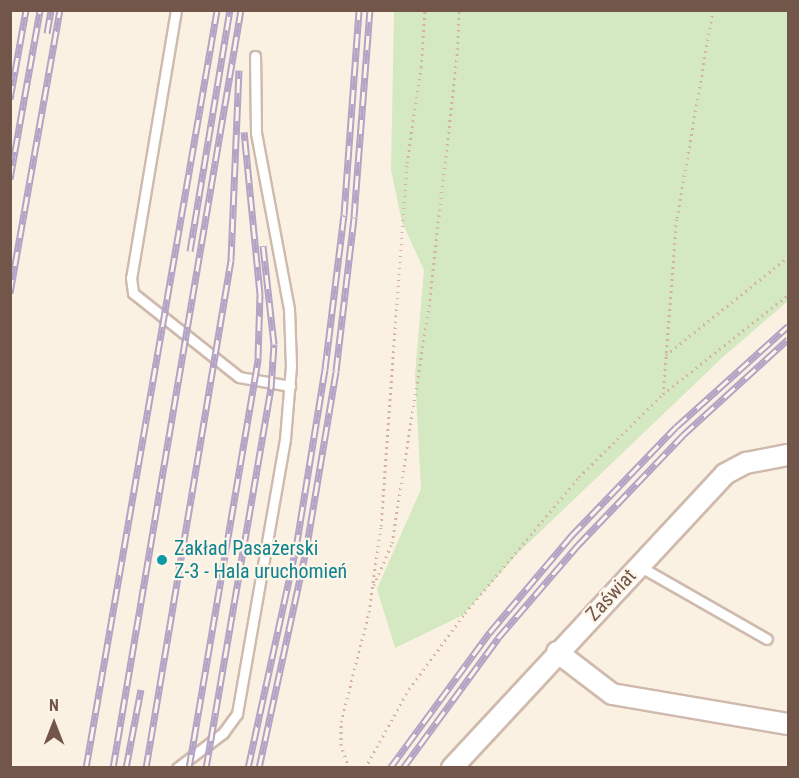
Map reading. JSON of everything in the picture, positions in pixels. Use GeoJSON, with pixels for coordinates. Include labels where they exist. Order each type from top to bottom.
{"type":"FeatureCollection","features":[{"type":"Feature","properties":{"kind":"street","name":"Zaświat"},"geometry":{"type":"LineString","coordinates":[[457,767],[557,652],[724,474],[746,463],[789,455]]}},
{"type":"Feature","properties":{"kind":"street"},"geometry":{"type":"LineString","coordinates":[[557,652],[612,694],[789,724]]}},
{"type":"Feature","properties":{"kind":"lane"},"geometry":{"type":"LineString","coordinates":[[176,10],[131,278],[133,293],[239,377],[290,386]]}},
{"type":"Feature","properties":{"kind":"lane"},"geometry":{"type":"LineString","coordinates":[[177,768],[223,733],[237,714],[285,439],[290,386],[290,309],[256,133],[255,56]]}},
{"type":"Feature","properties":{"kind":"lane"},"geometry":{"type":"LineString","coordinates":[[639,566],[767,639]]}},
{"type":"Feature","properties":{"kind":"path"},"geometry":{"type":"LineString","coordinates":[[349,768],[341,745],[341,722],[372,590],[381,526],[407,163],[421,67],[425,10]]}},
{"type":"Feature","properties":{"kind":"path"},"geometry":{"type":"LineString","coordinates":[[372,590],[392,543],[429,306],[457,55],[459,10]]}},
{"type":"Feature","properties":{"kind":"path"},"geometry":{"type":"LineString","coordinates":[[663,394],[677,218],[713,10]]}},
{"type":"Feature","properties":{"kind":"path"},"geometry":{"type":"LineString","coordinates":[[666,355],[789,257]]}},
{"type":"Feature","properties":{"kind":"path"},"geometry":{"type":"LineString","coordinates":[[365,768],[409,688],[465,613],[579,477],[663,394],[789,295]]}},
{"type":"Feature","properties":{"kind":"green space"},"geometry":{"type":"Polygon","coordinates":[[[394,11],[788,11],[788,301],[724,356],[519,552],[463,615],[395,648],[377,589],[421,489],[415,375],[424,270],[402,222],[391,170],[394,11]]]}},
{"type":"Feature","properties":{"kind":"railway"},"geometry":{"type":"LineString","coordinates":[[10,99],[26,10]]}},
{"type":"Feature","properties":{"kind":"railway"},"geometry":{"type":"LineString","coordinates":[[10,179],[40,10]]}},
{"type":"Feature","properties":{"kind":"railway"},"geometry":{"type":"LineString","coordinates":[[47,33],[51,10]]}},
{"type":"Feature","properties":{"kind":"railway"},"geometry":{"type":"LineString","coordinates":[[10,293],[60,10]]}},
{"type":"Feature","properties":{"kind":"railway"},"geometry":{"type":"LineString","coordinates":[[86,768],[217,10]]}},
{"type":"Feature","properties":{"kind":"railway"},"geometry":{"type":"LineString","coordinates":[[190,251],[230,10]]}},
{"type":"Feature","properties":{"kind":"railway"},"geometry":{"type":"LineString","coordinates":[[113,768],[241,10]]}},
{"type":"Feature","properties":{"kind":"railway"},"geometry":{"type":"LineString","coordinates":[[248,768],[296,548],[325,369],[344,215],[359,10]]}},
{"type":"Feature","properties":{"kind":"railway"},"geometry":{"type":"LineString","coordinates":[[259,768],[306,551],[336,371],[354,217],[370,10]]}},
{"type":"Feature","properties":{"kind":"railway"},"geometry":{"type":"LineString","coordinates":[[146,768],[231,260],[239,70]]}},
{"type":"Feature","properties":{"kind":"railway"},"geometry":{"type":"LineString","coordinates":[[189,768],[258,358],[260,294],[244,132]]}},
{"type":"Feature","properties":{"kind":"railway"},"geometry":{"type":"LineString","coordinates":[[206,768],[271,389],[274,344],[263,246]]}},
{"type":"Feature","properties":{"kind":"railway"},"geometry":{"type":"LineString","coordinates":[[390,768],[490,632],[571,536],[676,427],[788,326]]}},
{"type":"Feature","properties":{"kind":"railway"},"geometry":{"type":"LineString","coordinates":[[403,768],[498,638],[578,545],[683,435],[788,339]]}},
{"type":"Feature","properties":{"kind":"railway"},"geometry":{"type":"LineString","coordinates":[[126,768],[141,689]]}},
{"type":"Feature","properties":{"kind":"place","name":"Zakład Pasażerski Z-3 - Hala uruchomień"},"geometry":{"type":"Point","coordinates":[162,560]}}]}
